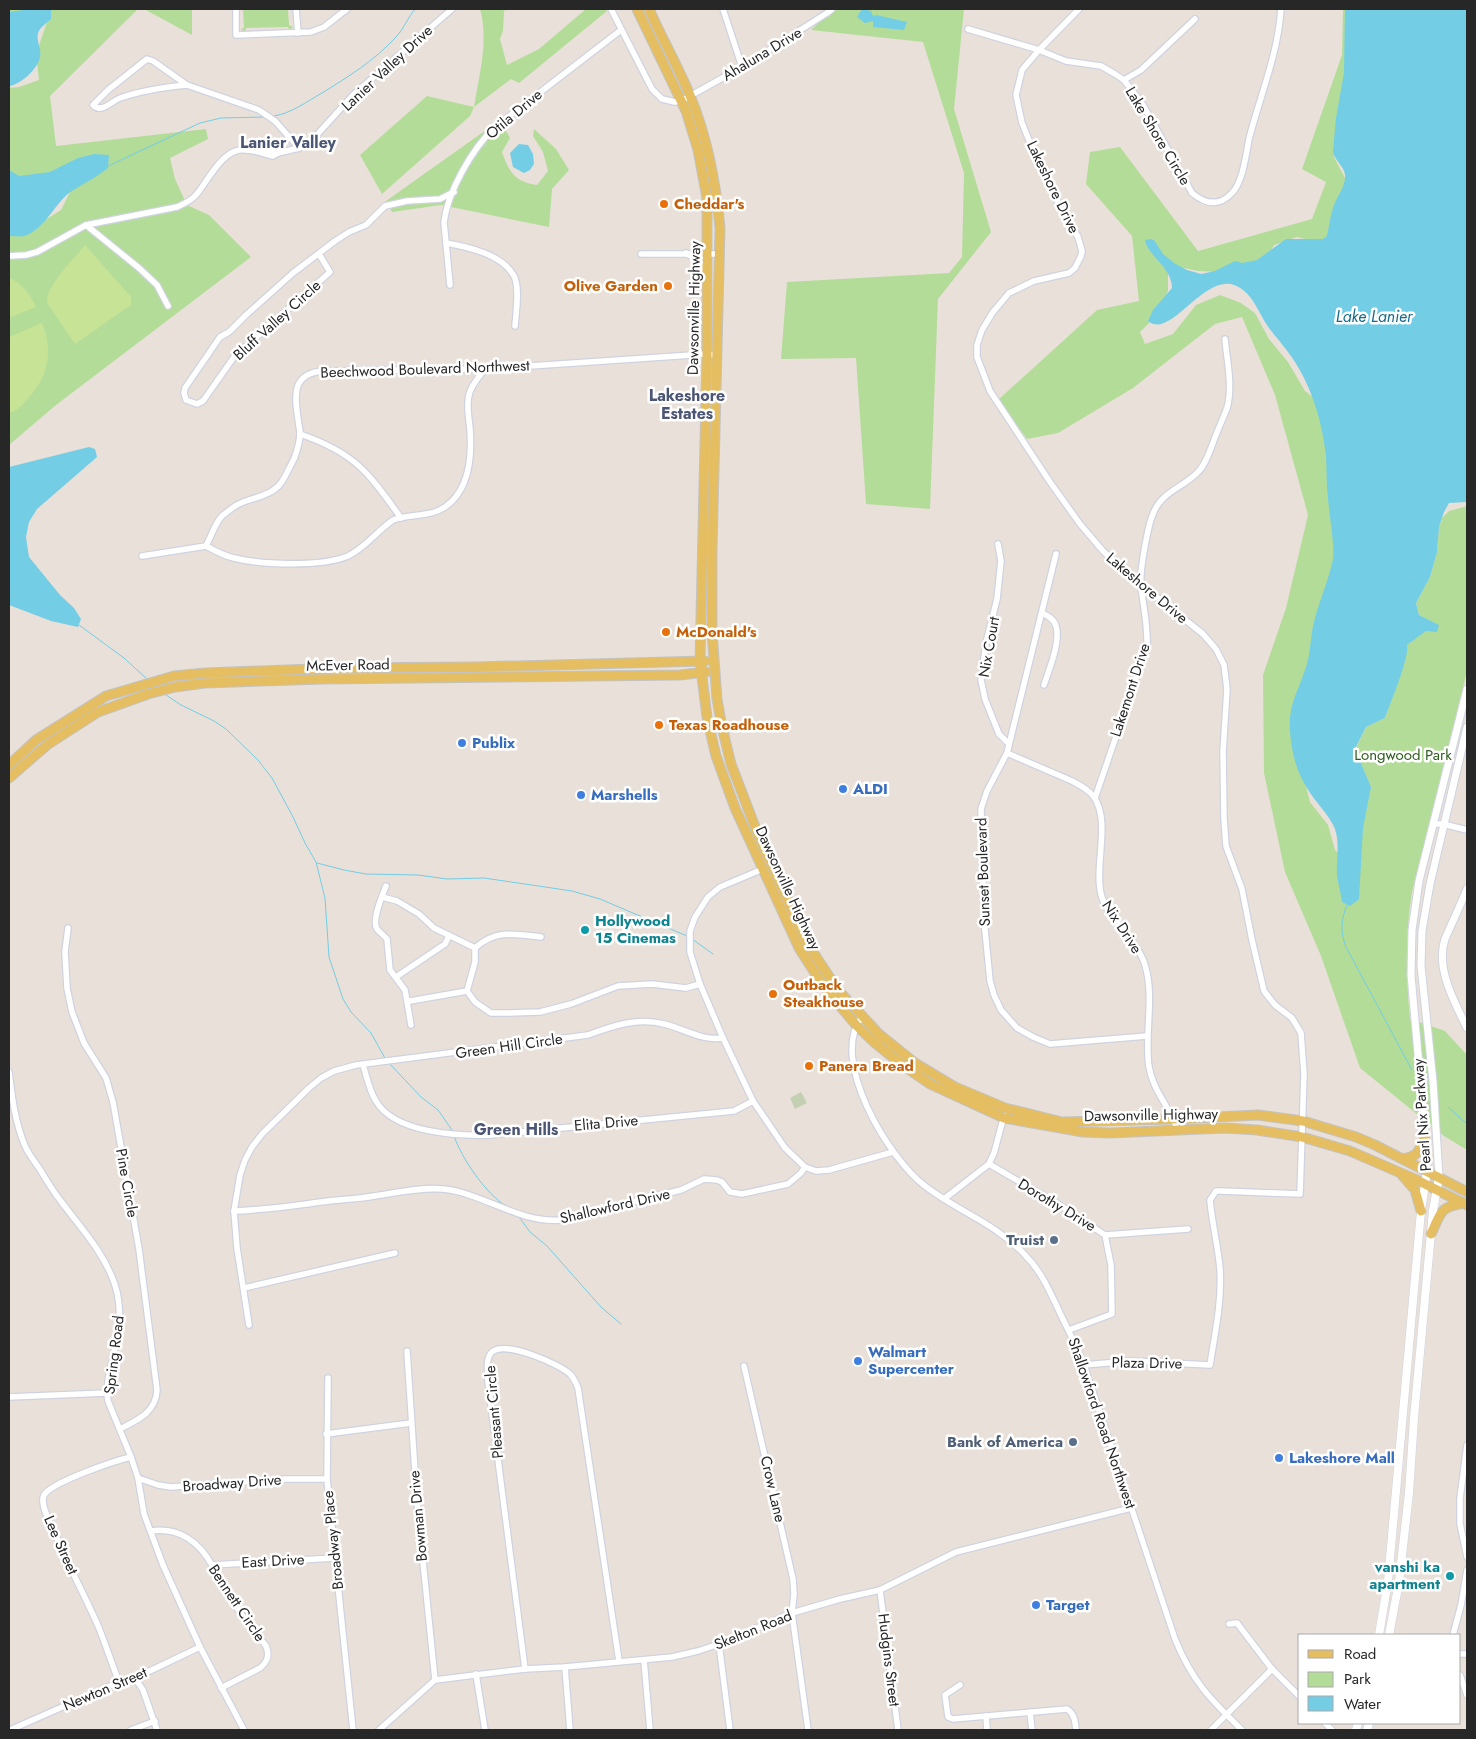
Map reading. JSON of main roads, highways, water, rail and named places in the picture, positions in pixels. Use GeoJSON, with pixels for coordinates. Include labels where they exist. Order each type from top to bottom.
{"type":"FeatureCollection","features":[{"type":"Feature","properties":{"kind":"main road","name":"Dawsonville Highway"},"geometry":{"type":"LineString","coordinates":[[637,9],[681,100],[695,136],[704,182],[708,222],[708,278],[715,457],[712,568],[713,660],[722,727],[732,764],[757,832],[807,943],[838,990],[898,1050],[933,1075],[955,1088],[1005,1108],[1062,1122],[1258,1115],[1303,1121],[1356,1137],[1467,1192]]}},
{"type":"Feature","properties":{"kind":"main road","name":"Dawsonville Highway"},"geometry":{"type":"LineString","coordinates":[[649,9],[690,96],[705,139],[711,164],[720,228],[704,458],[700,673],[707,717],[716,756],[735,808],[799,948],[824,987],[856,1024],[889,1055],[930,1084],[1004,1118],[1083,1132],[1110,1133],[1225,1128],[1257,1130],[1302,1137],[1350,1151],[1466,1204]]}},
{"type":"Feature","properties":{"kind":"main road"},"geometry":{"type":"LineString","coordinates":[[704,458],[715,457]]}},
{"type":"Feature","properties":{"kind":"main road","name":"McEver Road"},"geometry":{"type":"LineString","coordinates":[[9,765],[36,740],[106,696],[174,676],[205,673],[329,669],[713,660]]}},
{"type":"Feature","properties":{"kind":"main road"},"geometry":{"type":"LineString","coordinates":[[498,676],[508,673],[556,670],[564,664]]}},
{"type":"Feature","properties":{"kind":"main road","name":"McEver Road"},"geometry":{"type":"LineString","coordinates":[[9,778],[47,745],[98,712],[175,686],[205,683],[323,679],[680,675],[714,672]]}},
{"type":"Feature","properties":{"kind":"main road"},"geometry":{"type":"LineString","coordinates":[[1403,1159],[1412,1158],[1419,1152],[1425,1139]]}},
{"type":"Feature","properties":{"kind":"main road","name":"Pearl Nix Parkway"},"geometry":{"type":"LineString","coordinates":[[1378,1634],[1386,1602],[1421,1211],[1427,1171]]}},
{"type":"Feature","properties":{"kind":"main road"},"geometry":{"type":"LineString","coordinates":[[1398,1172],[1415,1190],[1421,1211]]}},
{"type":"Feature","properties":{"kind":"main road","name":"Pearl Nix Parkway"},"geometry":{"type":"LineString","coordinates":[[1389,1634],[1398,1582],[1409,1493],[1431,1234],[1439,1177]]}},
{"type":"Feature","properties":{"kind":"main road"},"geometry":{"type":"LineString","coordinates":[[1431,1234],[1441,1212],[1449,1206],[1466,1204]]}},
{"type":"Feature","properties":{"kind":"water"},"geometry":{"type":"Polygon","coordinates":[[[31,9],[51,10],[51,19],[38,33],[39,62],[23,80],[9,86],[9,12],[31,9]]]}},
{"type":"Feature","properties":{"kind":"water"},"geometry":{"type":"Polygon","coordinates":[[[862,9],[871,11],[873,16],[876,15],[907,22],[904,30],[873,27],[873,21],[865,23],[857,17],[862,9]]]}},
{"type":"Feature","properties":{"kind":"water","name":"Lake Lanier"},"geometry":{"type":"Polygon","coordinates":[[[1345,9],[1467,9],[1467,502],[1449,503],[1444,512],[1439,527],[1437,552],[1430,577],[1416,603],[1419,615],[1439,625],[1437,632],[1426,631],[1407,645],[1403,669],[1385,718],[1366,727],[1355,749],[1371,787],[1363,828],[1359,899],[1350,906],[1342,902],[1337,875],[1338,846],[1335,829],[1300,775],[1293,753],[1290,730],[1292,705],[1308,662],[1314,622],[1333,559],[1326,456],[1314,401],[1296,363],[1269,328],[1251,298],[1243,290],[1230,284],[1217,286],[1204,293],[1168,321],[1158,325],[1148,321],[1153,310],[1172,288],[1168,274],[1150,251],[1145,240],[1154,240],[1163,254],[1174,263],[1187,270],[1201,274],[1215,271],[1235,261],[1242,263],[1257,260],[1286,239],[1323,239],[1327,236],[1333,208],[1345,179],[1344,172],[1333,151],[1336,118],[1344,73],[1345,9]]]}},
{"type":"Feature","properties":{"kind":"water"},"geometry":{"type":"Polygon","coordinates":[[[519,144],[528,145],[533,154],[534,164],[530,170],[524,173],[513,167],[510,153],[519,144]]]}},
{"type":"Feature","properties":{"kind":"water"},"geometry":{"type":"Polygon","coordinates":[[[94,154],[109,155],[108,168],[69,193],[37,229],[22,236],[9,236],[9,170],[19,176],[50,172],[78,158],[94,154]]]}},
{"type":"Feature","properties":{"kind":"water"},"geometry":{"type":"Polygon","coordinates":[[[89,447],[95,449],[97,457],[37,509],[29,522],[26,537],[29,557],[60,595],[74,608],[81,619],[78,627],[51,621],[9,605],[9,467],[89,447]]]}},
{"type":"Feature","properties":{"kind":"waterway"},"geometry":{"type":"LineString","coordinates":[[274,116],[293,110],[342,81],[370,61],[399,34],[415,9]]}},
{"type":"Feature","properties":{"kind":"waterway"},"geometry":{"type":"LineString","coordinates":[[108,166],[200,123],[221,118],[265,117]]}},
{"type":"Feature","properties":{"kind":"waterway"},"geometry":{"type":"LineString","coordinates":[[79,625],[124,658],[147,679]]}},
{"type":"Feature","properties":{"kind":"waterway"},"geometry":{"type":"LineString","coordinates":[[163,693],[226,729],[258,760],[272,778],[316,862],[325,898],[329,957],[343,999],[351,1012],[371,1033],[386,1060]]}},
{"type":"Feature","properties":{"kind":"waterway"},"geometry":{"type":"LineString","coordinates":[[317,863],[366,874],[418,875],[447,879],[484,878],[572,891],[600,899],[687,936]]}},
{"type":"Feature","properties":{"kind":"waterway"},"geometry":{"type":"LineString","coordinates":[[1347,905],[1342,926],[1346,947],[1412,1070]]}},
{"type":"Feature","properties":{"kind":"waterway"},"geometry":{"type":"LineString","coordinates":[[692,939],[713,954]]}},
{"type":"Feature","properties":{"kind":"waterway"},"geometry":{"type":"LineString","coordinates":[[389,1063],[421,1097],[438,1110],[452,1130]]}},
{"type":"Feature","properties":{"kind":"waterway"},"geometry":{"type":"LineString","coordinates":[[1448,1107],[1467,1124]]}},
{"type":"Feature","properties":{"kind":"waterway"},"geometry":{"type":"LineString","coordinates":[[454,1136],[463,1155],[483,1185],[506,1206]]}},
{"type":"Feature","properties":{"kind":"waterway"},"geometry":{"type":"LineString","coordinates":[[519,1217],[530,1232],[547,1246],[601,1307],[621,1324]]}},
{"type":"Feature","properties":{"kind":"place","name":"Cheddar's"},"geometry":{"type":"Point","coordinates":[664,204]}},
{"type":"Feature","properties":{"kind":"place","name":"Olive Garden"},"geometry":{"type":"Point","coordinates":[668,286]}},
{"type":"Feature","properties":{"kind":"place","name":"McDonald's"},"geometry":{"type":"Point","coordinates":[666,632]}},
{"type":"Feature","properties":{"kind":"place","name":"Texas Roadhouse"},"geometry":{"type":"Point","coordinates":[659,725]}},
{"type":"Feature","properties":{"kind":"place","name":"Publix"},"geometry":{"type":"Point","coordinates":[462,743]}},
{"type":"Feature","properties":{"kind":"place","name":"ALDI"},"geometry":{"type":"Point","coordinates":[843,789]}},
{"type":"Feature","properties":{"kind":"place","name":"Marshells"},"geometry":{"type":"Point","coordinates":[581,795]}},
{"type":"Feature","properties":{"kind":"place","name":"Hollywood 15 Cinemas"},"geometry":{"type":"Point","coordinates":[585,930]}},
{"type":"Feature","properties":{"kind":"place","name":"Outback Steakhouse"},"geometry":{"type":"Point","coordinates":[773,994]}},
{"type":"Feature","properties":{"kind":"place","name":"Panera Bread"},"geometry":{"type":"Point","coordinates":[809,1066]}},
{"type":"Feature","properties":{"kind":"place","name":"Truist"},"geometry":{"type":"Point","coordinates":[1054,1240]}},
{"type":"Feature","properties":{"kind":"place","name":"Walmart Supercenter"},"geometry":{"type":"Point","coordinates":[858,1361]}},
{"type":"Feature","properties":{"kind":"place","name":"Bank of America"},"geometry":{"type":"Point","coordinates":[1073,1442]}},
{"type":"Feature","properties":{"kind":"place","name":"Lakeshore Mall"},"geometry":{"type":"Point","coordinates":[1279,1458]}},
{"type":"Feature","properties":{"kind":"place","name":"vanshi ka apartment"},"geometry":{"type":"Point","coordinates":[1450,1576]}},
{"type":"Feature","properties":{"kind":"place","name":"Target"},"geometry":{"type":"Point","coordinates":[1036,1605]}},
{"type":"Feature","properties":{"kind":"district","name":"Lanier Valley"},"geometry":{"type":"Point","coordinates":[288,142]}},
{"type":"Feature","properties":{"kind":"district","name":"Lakeshore Estates"},"geometry":{"type":"Point","coordinates":[687,404]}},
{"type":"Feature","properties":{"kind":"district","name":"Green Hills"},"geometry":{"type":"Point","coordinates":[516,1129]}},
{"type":"Feature","properties":{"kind":"park label","name":"Longwood Park"},"geometry":{"type":"Point","coordinates":[1403,755]}}]}
